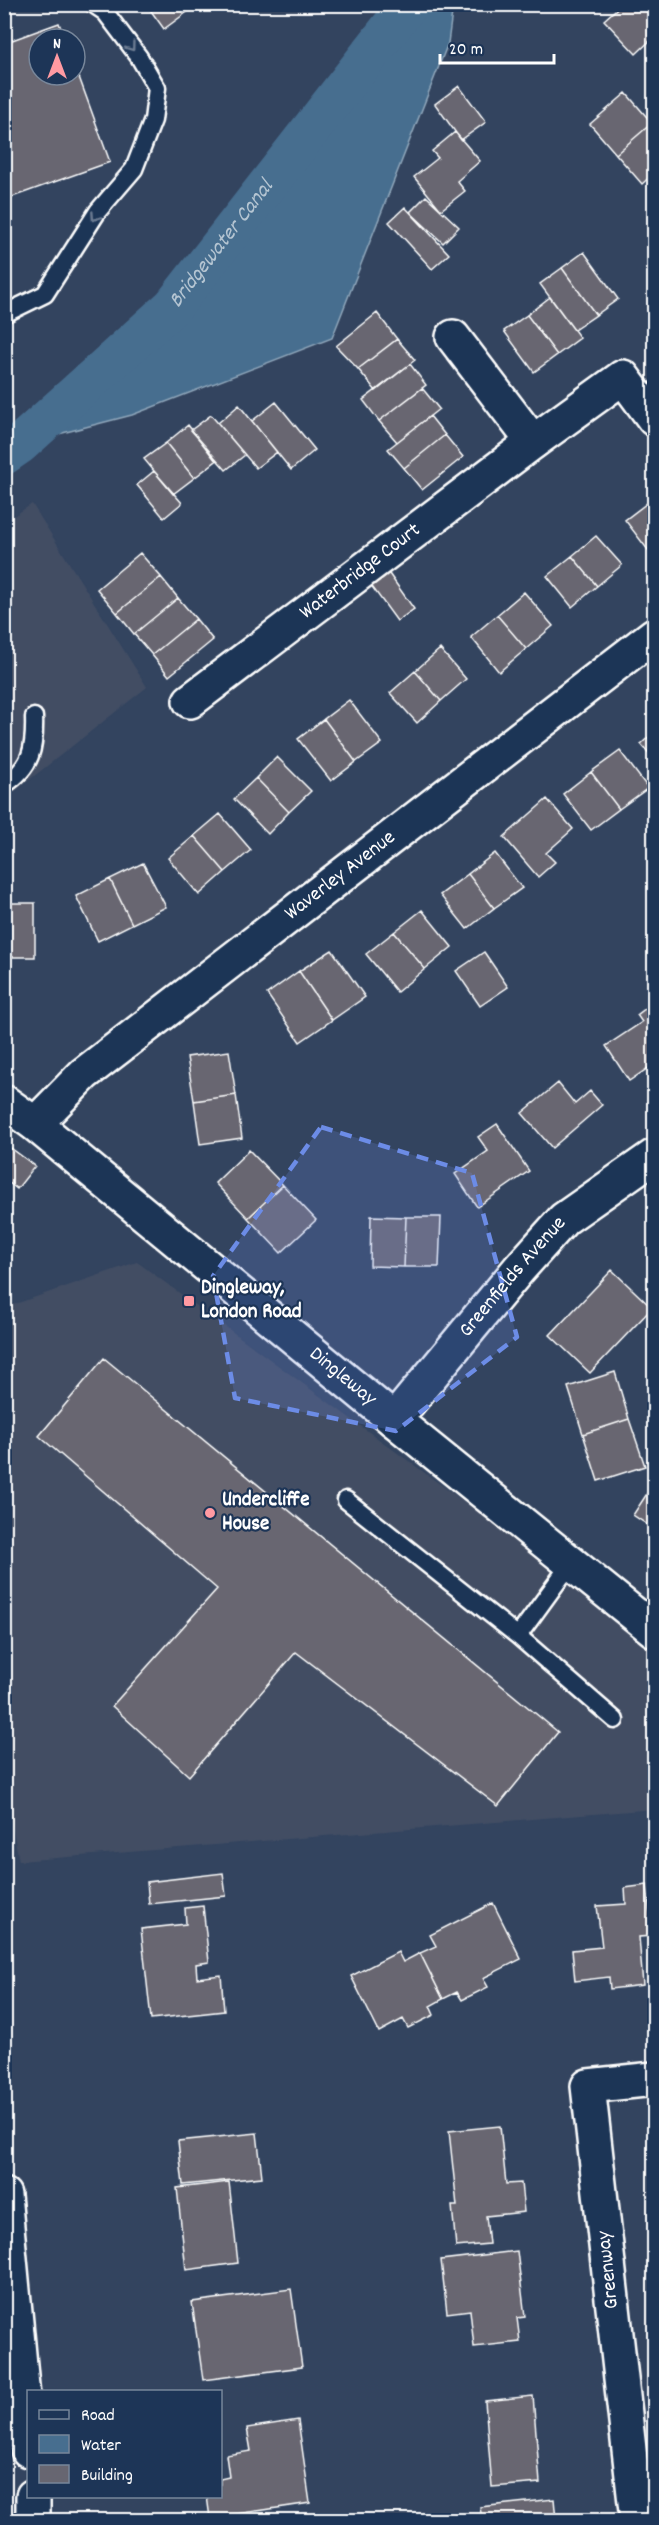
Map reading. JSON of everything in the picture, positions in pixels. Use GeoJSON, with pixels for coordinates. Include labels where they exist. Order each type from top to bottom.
{"type":"FeatureCollection","features":[{"type":"Feature","properties":{"kind":"main road"},"geometry":{"type":"LineString","coordinates":[[453,338],[532,442]]}},
{"type":"Feature","properties":{"kind":"main road","name":"Waterbridge Court"},"geometry":{"type":"LineString","coordinates":[[190,701],[532,442],[623,377],[654,419]]}},
{"type":"Feature","properties":{"kind":"main road","name":"Waverley Avenue"},"geometry":{"type":"LineString","coordinates":[[35,1125],[84,1074],[654,635]]}},
{"type":"Feature","properties":{"kind":"main road","name":"Dingleway"},"geometry":{"type":"LineString","coordinates":[[4,1102],[654,1630]]}},
{"type":"Feature","properties":{"kind":"main road","name":"Greenfields Avenue"},"geometry":{"type":"LineString","coordinates":[[394,1420],[519,1269],[564,1219],[654,1156]]}},
{"type":"Feature","properties":{"kind":"main road","name":"Greenway"},"geometry":{"type":"LineString","coordinates":[[637,2520],[588,2086],[654,2079]]}},
{"type":"Feature","properties":{"kind":"main road"},"geometry":{"type":"LineString","coordinates":[[4,2195],[27,2439]]}},
{"type":"Feature","properties":{"kind":"main road"},"geometry":{"type":"LineString","coordinates":[[33,2498],[33,2520]]}},
{"type":"Feature","properties":{"kind":"lane"},"geometry":{"type":"LineString","coordinates":[[4,314],[45,294],[98,211],[134,169],[153,120],[157,88],[138,57],[105,12],[93,4]]}},
{"type":"Feature","properties":{"kind":"lane"},"geometry":{"type":"LineString","coordinates":[[4,785],[19,776],[35,746],[34,717]]}},
{"type":"Feature","properties":{"kind":"lane"},"geometry":{"type":"LineString","coordinates":[[346,1500],[518,1636],[615,1720]]}},
{"type":"Feature","properties":{"kind":"lane"},"geometry":{"type":"LineString","coordinates":[[518,1636],[571,1563]]}},
{"type":"Feature","properties":{"kind":"highlighted area"},"geometry":{"type":"Polygon","coordinates":[[[321,1127],[472,1173],[517,1337],[396,1431],[235,1398],[213,1276],[321,1127]]]}},
{"type":"Feature","properties":{"kind":"shaded area"},"geometry":{"type":"Polygon","coordinates":[[[32,504],[147,687],[5,799],[5,522],[32,504]]]}},
{"type":"Feature","properties":{"kind":"shaded area"},"geometry":{"type":"Polygon","coordinates":[[[137,1262],[654,1641],[654,1809],[19,1861],[4,1782],[4,1308],[137,1262]]]}},
{"type":"Feature","properties":{"kind":"water"},"geometry":{"type":"Polygon","coordinates":[[[409,5],[453,5],[448,43],[332,338],[132,415],[20,444],[173,306],[409,5]]]}},
{"type":"Feature","properties":{"kind":"building"},"geometry":{"type":"Polygon","coordinates":[[[146,4],[198,4],[164,29],[146,4]]]}},
{"type":"Feature","properties":{"kind":"building"},"geometry":{"type":"Polygon","coordinates":[[[622,4],[654,4],[654,37],[636,54],[604,20],[622,4]]]}},
{"type":"Feature","properties":{"kind":"building"},"geometry":{"type":"Polygon","coordinates":[[[59,23],[60,27],[48,27],[59,23]]]}},
{"type":"Feature","properties":{"kind":"building"},"geometry":{"type":"Polygon","coordinates":[[[27,35],[27,87],[83,87],[110,162],[4,200],[4,43],[27,35]]]}},
{"type":"Feature","properties":{"kind":"building"},"geometry":{"type":"Polygon","coordinates":[[[459,86],[486,122],[461,140],[435,104],[459,86]]]}},
{"type":"Feature","properties":{"kind":"building"},"geometry":{"type":"Polygon","coordinates":[[[626,93],[652,123],[616,154],[590,124],[626,93]]]}},
{"type":"Feature","properties":{"kind":"building"},"geometry":{"type":"Polygon","coordinates":[[[652,123],[654,125],[654,173],[642,184],[616,154],[652,123]]]}},
{"type":"Feature","properties":{"kind":"building"},"geometry":{"type":"Polygon","coordinates":[[[455,132],[480,161],[457,181],[465,191],[441,210],[414,177],[438,158],[432,151],[455,132]]]}},
{"type":"Feature","properties":{"kind":"building"},"geometry":{"type":"Polygon","coordinates":[[[426,196],[459,227],[443,243],[410,212],[426,196]]]}},
{"type":"Feature","properties":{"kind":"building"},"geometry":{"type":"Polygon","coordinates":[[[405,207],[449,254],[432,269],[389,222],[405,207]]]}},
{"type":"Feature","properties":{"kind":"building"},"geometry":{"type":"Polygon","coordinates":[[[584,252],[618,299],[596,315],[562,268],[584,252]]]}},
{"type":"Feature","properties":{"kind":"building"},"geometry":{"type":"Polygon","coordinates":[[[562,268],[596,315],[574,330],[540,284],[562,268]]]}},
{"type":"Feature","properties":{"kind":"building"},"geometry":{"type":"Polygon","coordinates":[[[550,297],[580,338],[557,355],[527,315],[550,297]]]}},
{"type":"Feature","properties":{"kind":"building"},"geometry":{"type":"Polygon","coordinates":[[[377,313],[397,339],[358,369],[336,346],[377,313]]]}},
{"type":"Feature","properties":{"kind":"building"},"geometry":{"type":"Polygon","coordinates":[[[527,315],[557,355],[534,372],[504,331],[527,315]]]}},
{"type":"Feature","properties":{"kind":"building"},"geometry":{"type":"Polygon","coordinates":[[[397,339],[415,360],[376,391],[358,369],[397,339]]]}},
{"type":"Feature","properties":{"kind":"building"},"geometry":{"type":"Polygon","coordinates":[[[410,364],[426,385],[379,421],[363,400],[410,364]]]}},
{"type":"Feature","properties":{"kind":"building"},"geometry":{"type":"Polygon","coordinates":[[[422,388],[439,409],[397,442],[379,421],[422,388]]]}},
{"type":"Feature","properties":{"kind":"building"},"geometry":{"type":"Polygon","coordinates":[[[276,402],[315,450],[291,470],[252,421],[276,402]]]}},
{"type":"Feature","properties":{"kind":"building"},"geometry":{"type":"Polygon","coordinates":[[[239,405],[277,452],[256,468],[218,423],[239,405]]]}},
{"type":"Feature","properties":{"kind":"building"},"geometry":{"type":"Polygon","coordinates":[[[211,415],[245,455],[226,470],[191,430],[211,415]]]}},
{"type":"Feature","properties":{"kind":"building"},"geometry":{"type":"Polygon","coordinates":[[[430,416],[445,435],[404,468],[388,449],[430,416]]]}},
{"type":"Feature","properties":{"kind":"building"},"geometry":{"type":"Polygon","coordinates":[[[188,425],[216,461],[194,478],[166,443],[188,425]]]}},
{"type":"Feature","properties":{"kind":"building"},"geometry":{"type":"Polygon","coordinates":[[[445,435],[463,457],[422,490],[404,468],[445,435]]]}},
{"type":"Feature","properties":{"kind":"building"},"geometry":{"type":"Polygon","coordinates":[[[166,443],[194,478],[173,494],[144,459],[166,443]]]}},
{"type":"Feature","properties":{"kind":"building"},"geometry":{"type":"Polygon","coordinates":[[[154,471],[182,503],[164,518],[137,485],[154,471]]]}},
{"type":"Feature","properties":{"kind":"building"},"geometry":{"type":"Polygon","coordinates":[[[651,500],[654,504],[654,545],[648,550],[625,520],[651,500]]]}},
{"type":"Feature","properties":{"kind":"building"},"geometry":{"type":"Polygon","coordinates":[[[596,536],[622,565],[597,586],[572,556],[596,536]]]}},
{"type":"Feature","properties":{"kind":"building"},"geometry":{"type":"Polygon","coordinates":[[[140,553],[161,577],[117,613],[97,589],[140,553]]]}},
{"type":"Feature","properties":{"kind":"building"},"geometry":{"type":"Polygon","coordinates":[[[572,556],[597,586],[572,607],[547,576],[572,556]]]}},
{"type":"Feature","properties":{"kind":"building"},"geometry":{"type":"Polygon","coordinates":[[[387,571],[414,609],[397,621],[370,584],[387,571]]]}},
{"type":"Feature","properties":{"kind":"building"},"geometry":{"type":"Polygon","coordinates":[[[161,577],[178,598],[134,634],[117,613],[161,577]]]}},
{"type":"Feature","properties":{"kind":"building"},"geometry":{"type":"Polygon","coordinates":[[[524,592],[553,626],[526,649],[497,615],[524,592]]]}},
{"type":"Feature","properties":{"kind":"building"},"geometry":{"type":"Polygon","coordinates":[[[178,598],[196,619],[152,655],[134,634],[178,598]]]}},
{"type":"Feature","properties":{"kind":"building"},"geometry":{"type":"Polygon","coordinates":[[[497,615],[526,649],[499,672],[471,637],[497,615]]]}},
{"type":"Feature","properties":{"kind":"building"},"geometry":{"type":"Polygon","coordinates":[[[196,619],[213,640],[169,676],[152,655],[196,619]]]}},
{"type":"Feature","properties":{"kind":"building"},"geometry":{"type":"Polygon","coordinates":[[[440,649],[466,679],[441,701],[415,671],[440,649]]]}},
{"type":"Feature","properties":{"kind":"building"},"geometry":{"type":"Polygon","coordinates":[[[415,671],[441,701],[417,723],[390,693],[415,671]]]}},
{"type":"Feature","properties":{"kind":"building"},"geometry":{"type":"Polygon","coordinates":[[[349,700],[382,743],[356,762],[324,719],[349,700]]]}},
{"type":"Feature","properties":{"kind":"building"},"geometry":{"type":"Polygon","coordinates":[[[324,719],[356,762],[331,781],[298,739],[324,719]]]}},
{"type":"Feature","properties":{"kind":"building"},"geometry":{"type":"Polygon","coordinates":[[[654,732],[654,759],[641,744],[654,732]]]}},
{"type":"Feature","properties":{"kind":"building"},"geometry":{"type":"Polygon","coordinates":[[[620,751],[648,788],[619,809],[591,772],[620,751]]]}},
{"type":"Feature","properties":{"kind":"building"},"geometry":{"type":"Polygon","coordinates":[[[277,757],[311,791],[289,812],[256,778],[277,757]]]}},
{"type":"Feature","properties":{"kind":"building"},"geometry":{"type":"Polygon","coordinates":[[[591,772],[619,809],[591,830],[563,794],[591,772]]]}},
{"type":"Feature","properties":{"kind":"building"},"geometry":{"type":"Polygon","coordinates":[[[256,778],[289,812],[268,834],[234,799],[256,778]]]}},
{"type":"Feature","properties":{"kind":"building"},"geometry":{"type":"Polygon","coordinates":[[[547,799],[573,829],[546,853],[555,862],[538,877],[504,837],[547,799]]]}},
{"type":"Feature","properties":{"kind":"building"},"geometry":{"type":"Polygon","coordinates":[[[220,814],[251,850],[225,872],[194,836],[220,814]]]}},
{"type":"Feature","properties":{"kind":"building"},"geometry":{"type":"Polygon","coordinates":[[[194,836],[225,872],[199,895],[168,858],[194,836]]]}},
{"type":"Feature","properties":{"kind":"building"},"geometry":{"type":"Polygon","coordinates":[[[495,853],[522,888],[494,908],[468,874],[495,853]]]}},
{"type":"Feature","properties":{"kind":"building"},"geometry":{"type":"Polygon","coordinates":[[[143,863],[166,907],[132,924],[110,879],[143,863]]]}},
{"type":"Feature","properties":{"kind":"building"},"geometry":{"type":"Polygon","coordinates":[[[468,874],[494,908],[467,929],[440,895],[468,874]]]}},
{"type":"Feature","properties":{"kind":"building"},"geometry":{"type":"Polygon","coordinates":[[[110,879],[132,924],[98,941],[76,896],[110,879]]]}},
{"type":"Feature","properties":{"kind":"building"},"geometry":{"type":"Polygon","coordinates":[[[4,903],[35,903],[35,957],[4,957],[4,903]]]}},
{"type":"Feature","properties":{"kind":"building"},"geometry":{"type":"Polygon","coordinates":[[[422,910],[452,947],[425,969],[394,932],[422,910]]]}},
{"type":"Feature","properties":{"kind":"building"},"geometry":{"type":"Polygon","coordinates":[[[394,932],[425,969],[397,992],[366,954],[394,932]]]}},
{"type":"Feature","properties":{"kind":"building"},"geometry":{"type":"Polygon","coordinates":[[[332,950],[365,997],[332,1020],[299,971],[332,950]]]}},
{"type":"Feature","properties":{"kind":"building"},"geometry":{"type":"Polygon","coordinates":[[[484,952],[508,987],[480,1006],[456,971],[484,952]]]}},
{"type":"Feature","properties":{"kind":"building"},"geometry":{"type":"Polygon","coordinates":[[[299,971],[332,1020],[300,1042],[267,994],[299,971]]]}},
{"type":"Feature","properties":{"kind":"building"},"geometry":{"type":"Polygon","coordinates":[[[654,1002],[654,1064],[629,1081],[606,1046],[642,1022],[637,1015],[654,1002]]]}},
{"type":"Feature","properties":{"kind":"building"},"geometry":{"type":"Polygon","coordinates":[[[229,1051],[236,1095],[194,1101],[187,1057],[229,1051]]]}},
{"type":"Feature","properties":{"kind":"building"},"geometry":{"type":"Polygon","coordinates":[[[558,1083],[575,1104],[590,1091],[602,1105],[552,1148],[522,1113],[558,1083]]]}},
{"type":"Feature","properties":{"kind":"building"},"geometry":{"type":"Polygon","coordinates":[[[236,1095],[242,1138],[200,1144],[194,1101],[236,1095]]]}},
{"type":"Feature","properties":{"kind":"building"},"geometry":{"type":"Polygon","coordinates":[[[497,1124],[529,1171],[477,1207],[455,1174],[488,1151],[478,1137],[497,1124]]]}},
{"type":"Feature","properties":{"kind":"building"},"geometry":{"type":"Polygon","coordinates":[[[4,1143],[35,1166],[17,1189],[4,1179],[4,1143]]]}},
{"type":"Feature","properties":{"kind":"building"},"geometry":{"type":"Polygon","coordinates":[[[249,1150],[283,1185],[248,1218],[215,1183],[249,1150]]]}},
{"type":"Feature","properties":{"kind":"building"},"geometry":{"type":"Polygon","coordinates":[[[283,1185],[316,1220],[281,1253],[248,1218],[283,1185]]]}},
{"type":"Feature","properties":{"kind":"building"},"geometry":{"type":"Polygon","coordinates":[[[371,1216],[406,1217],[404,1267],[370,1266],[371,1216]]]}},
{"type":"Feature","properties":{"kind":"building"},"geometry":{"type":"Polygon","coordinates":[[[406,1217],[441,1217],[439,1267],[404,1267],[406,1217]]]}},
{"type":"Feature","properties":{"kind":"building"},"geometry":{"type":"Polygon","coordinates":[[[654,1219],[654,1252],[652,1252],[654,1219]]]}},
{"type":"Feature","properties":{"kind":"building"},"geometry":{"type":"Polygon","coordinates":[[[612,1270],[652,1308],[590,1373],[550,1335],[612,1270]]]}},
{"type":"Feature","properties":{"kind":"building","name":"Undercliffe House"},"geometry":{"type":"Polygon","coordinates":[[[104,1358],[558,1732],[498,1806],[296,1652],[189,1776],[112,1706],[217,1589],[39,1436],[104,1358]]]}},
{"type":"Feature","properties":{"kind":"building"},"geometry":{"type":"Polygon","coordinates":[[[615,1372],[629,1419],[583,1434],[568,1387],[615,1372]]]}},
{"type":"Feature","properties":{"kind":"building"},"geometry":{"type":"Polygon","coordinates":[[[629,1419],[645,1466],[598,1481],[583,1434],[629,1419]]]}},
{"type":"Feature","properties":{"kind":"building"},"geometry":{"type":"Polygon","coordinates":[[[654,1483],[654,1529],[633,1515],[654,1483]]]}},
{"type":"Feature","properties":{"kind":"building"},"geometry":{"type":"Polygon","coordinates":[[[223,1873],[226,1896],[149,1904],[147,1882],[223,1873]]]}},
{"type":"Feature","properties":{"kind":"building"},"geometry":{"type":"Polygon","coordinates":[[[647,1885],[652,1936],[639,1937],[643,1985],[610,1989],[609,1977],[575,1981],[572,1950],[602,1947],[597,1906],[626,1904],[625,1888],[647,1885]]]}},
{"type":"Feature","properties":{"kind":"building"},"geometry":{"type":"Polygon","coordinates":[[[652,1895],[654,1895],[654,1925],[652,1895]]]}},
{"type":"Feature","properties":{"kind":"building"},"geometry":{"type":"Polygon","coordinates":[[[493,1903],[521,1959],[483,1978],[488,1987],[462,2000],[457,1992],[443,1999],[420,1953],[436,1946],[430,1935],[493,1903]]]}},
{"type":"Feature","properties":{"kind":"building"},"geometry":{"type":"Polygon","coordinates":[[[203,1906],[209,1962],[196,1964],[197,1978],[221,1975],[224,2011],[151,2019],[141,1929],[186,1924],[185,1908],[203,1906]]]}},
{"type":"Feature","properties":{"kind":"building"},"geometry":{"type":"Polygon","coordinates":[[[398,1952],[403,1962],[420,1953],[443,1999],[430,2006],[434,2015],[408,2028],[403,2019],[379,2032],[351,1976],[398,1952]]]}},
{"type":"Feature","properties":{"kind":"building"},"geometry":{"type":"Polygon","coordinates":[[[500,2126],[506,2184],[521,2183],[524,2212],[486,2216],[489,2244],[456,2247],[452,2206],[457,2206],[449,2131],[500,2126]]]}},
{"type":"Feature","properties":{"kind":"building"},"geometry":{"type":"Polygon","coordinates":[[[257,2133],[262,2177],[183,2185],[178,2141],[257,2133]]]}},
{"type":"Feature","properties":{"kind":"building"},"geometry":{"type":"Polygon","coordinates":[[[229,2182],[238,2263],[186,2270],[177,2188],[229,2182]]]}},
{"type":"Feature","properties":{"kind":"building"},"geometry":{"type":"Polygon","coordinates":[[[517,2251],[525,2317],[517,2318],[520,2342],[474,2347],[470,2310],[447,2313],[441,2260],[517,2251]]]}},
{"type":"Feature","properties":{"kind":"building"},"geometry":{"type":"Polygon","coordinates":[[[291,2289],[302,2367],[203,2380],[192,2302],[291,2289]]]}},
{"type":"Feature","properties":{"kind":"building"},"geometry":{"type":"Polygon","coordinates":[[[533,2396],[540,2483],[492,2487],[485,2401],[533,2396]]]}},
{"type":"Feature","properties":{"kind":"building"},"geometry":{"type":"Polygon","coordinates":[[[298,2420],[310,2503],[210,2518],[207,2498],[222,2498],[222,2479],[229,2477],[226,2455],[251,2451],[247,2428],[298,2420]]]}},
{"type":"Feature","properties":{"kind":"building"},"geometry":{"type":"Polygon","coordinates":[[[554,2499],[556,2520],[482,2520],[480,2507],[554,2499]]]}},
{"type":"Feature","properties":{"kind":"waterway","name":"Bridgewater Canal"},"geometry":{"type":"LineString","coordinates":[[4,455],[20,444],[173,306],[409,4]]}},
{"type":"Feature","properties":{"kind":"place","name":"Dingleway, London Road"},"geometry":{"type":"Point","coordinates":[189,1301]}},
{"type":"Feature","properties":{"kind":"place","name":"Undercliffe House"},"geometry":{"type":"Point","coordinates":[210,1513]}}]}
